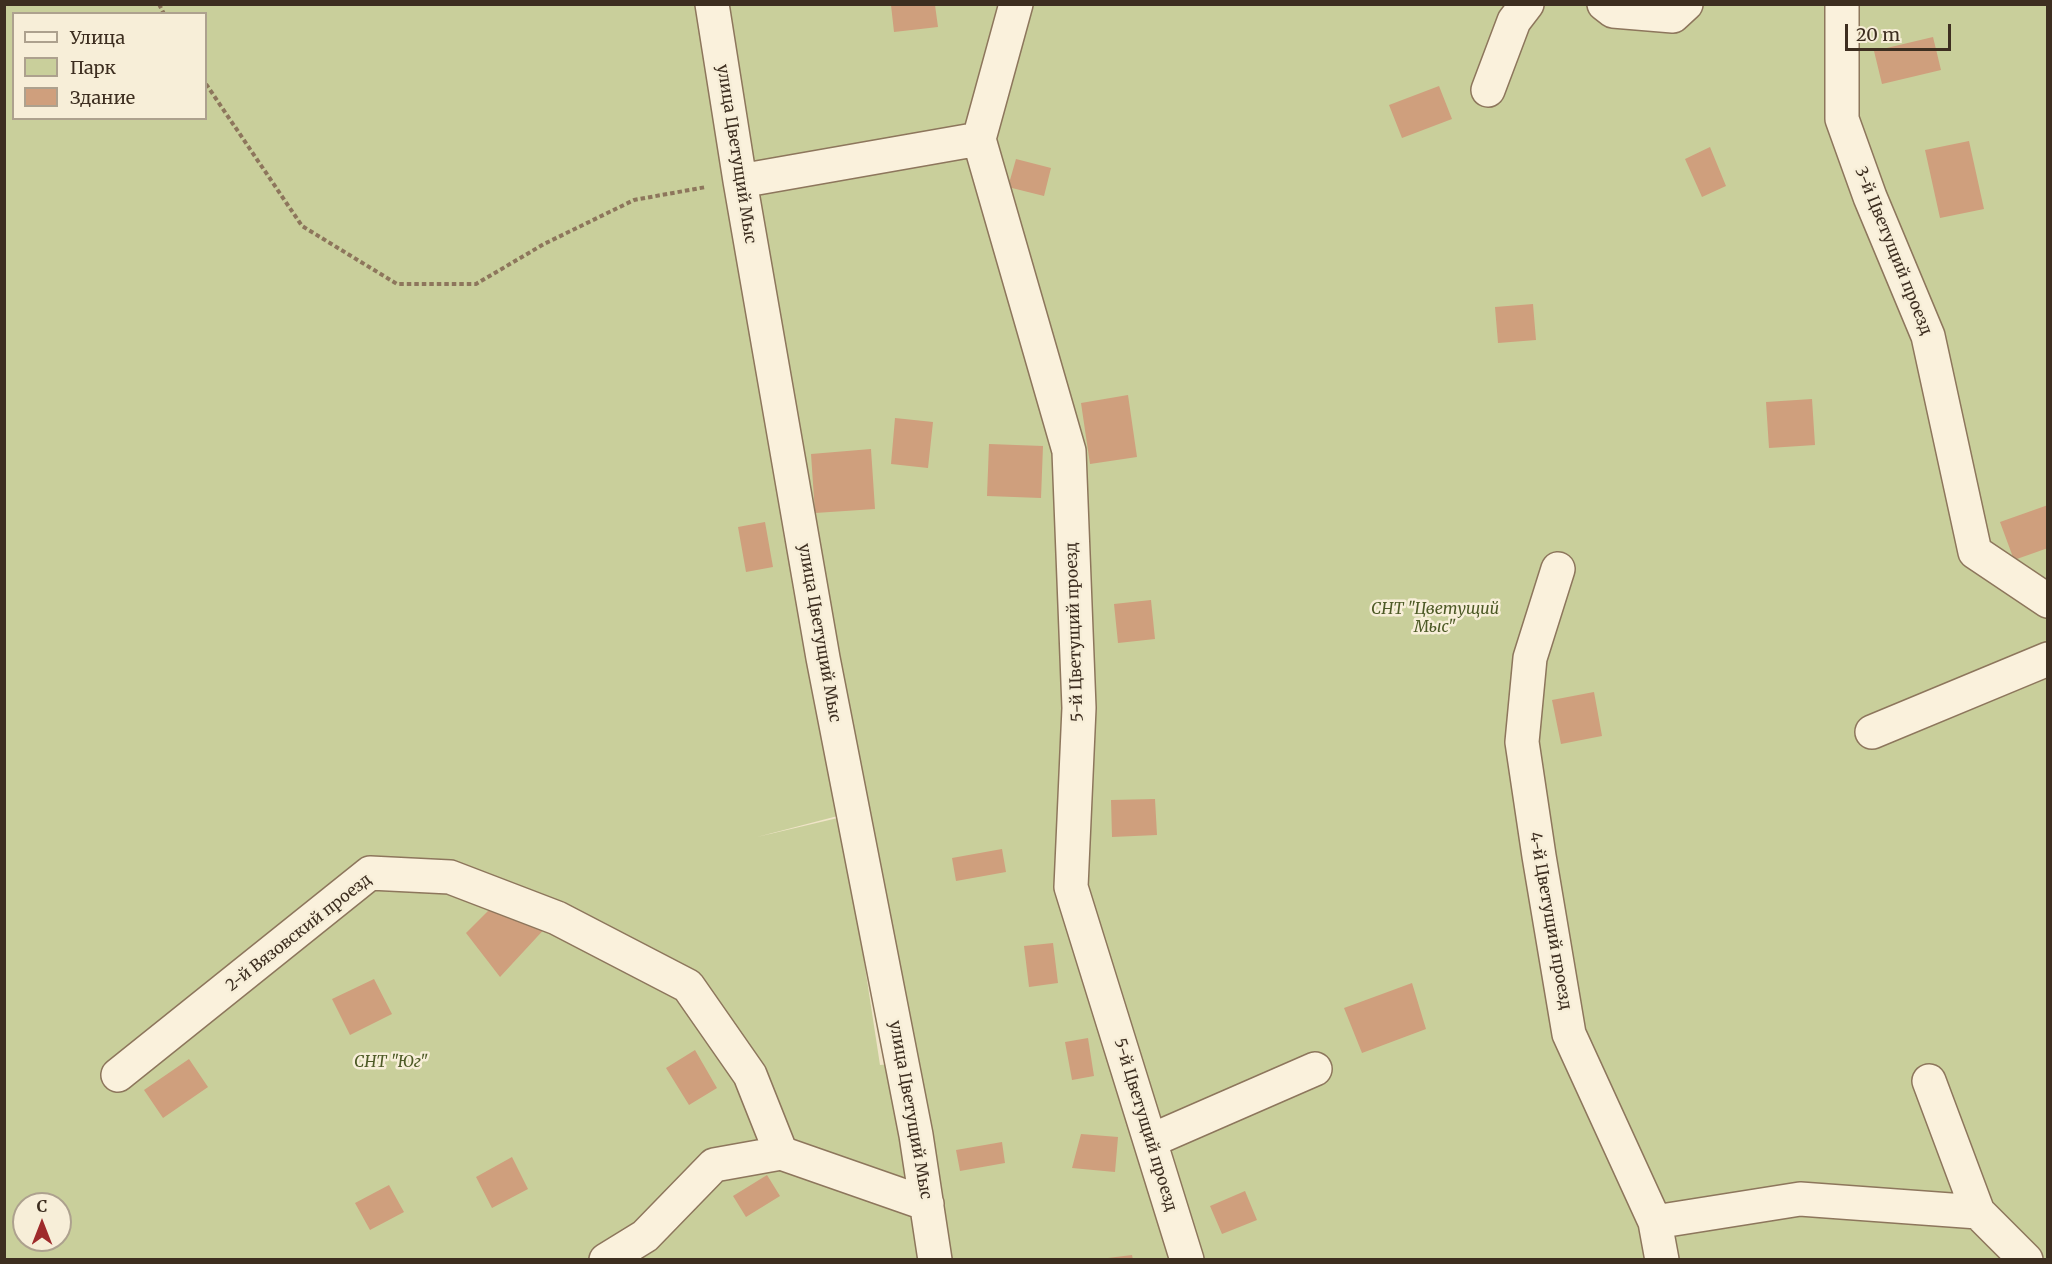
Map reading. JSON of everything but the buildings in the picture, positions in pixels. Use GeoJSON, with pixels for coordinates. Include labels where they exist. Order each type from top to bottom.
{"type":"FeatureCollection","features":[{"type":"Feature","properties":{"kind":"street","name":"улица Цветущий Мыс"},"geometry":{"type":"LineString","coordinates":[[712,4],[740,181],[823,658],[916,1136],[935,1260]]}},
{"type":"Feature","properties":{"kind":"street"},"geometry":{"type":"LineString","coordinates":[[740,181],[980,139],[1016,4]]}},
{"type":"Feature","properties":{"kind":"street"},"geometry":{"type":"LineString","coordinates":[[1488,90],[1515,21],[1527,4]]}},
{"type":"Feature","properties":{"kind":"street"},"geometry":{"type":"LineString","coordinates":[[1604,4],[1613,11],[1673,16],[1686,4]]}},
{"type":"Feature","properties":{"kind":"street","name":"3-й Цветущий проезд"},"geometry":{"type":"LineString","coordinates":[[1842,4],[1842,119],[1870,197],[1928,336],[1975,552],[2048,601]]}},
{"type":"Feature","properties":{"kind":"street","name":"5-й Цветущий проезд"},"geometry":{"type":"LineString","coordinates":[[980,139],[1069,452],[1079,708],[1071,887],[1187,1260]]}},
{"type":"Feature","properties":{"kind":"street","name":"4-й Цветущий проезд"},"geometry":{"type":"LineString","coordinates":[[1558,569],[1530,658],[1522,742],[1539,856],[1569,1034],[1655,1222],[1662,1260]]}},
{"type":"Feature","properties":{"kind":"street"},"geometry":{"type":"LineString","coordinates":[[1872,732],[2048,659]]}},
{"type":"Feature","properties":{"kind":"street","name":"2-й Вязовский проезд"},"geometry":{"type":"LineString","coordinates":[[118,1075],[370,873],[450,877],[557,918],[688,986],[750,1075],[781,1153]]}},
{"type":"Feature","properties":{"kind":"street"},"geometry":{"type":"LineString","coordinates":[[1150,1141],[1315,1069]]}},
{"type":"Feature","properties":{"kind":"street"},"geometry":{"type":"LineString","coordinates":[[1929,1081],[1978,1212],[2026,1260]]}},
{"type":"Feature","properties":{"kind":"street"},"geometry":{"type":"LineString","coordinates":[[606,1260],[645,1236],[714,1165],[781,1153],[927,1204]]}},
{"type":"Feature","properties":{"kind":"street"},"geometry":{"type":"LineString","coordinates":[[1655,1222],[1800,1199],[1978,1212]]}},
{"type":"Feature","properties":{"kind":"path"},"geometry":{"type":"LineString","coordinates":[[207,85],[302,226],[397,284],[476,284],[544,244],[634,200],[740,181]]}},
{"type":"Feature","properties":{"kind":"green space","name":"СНТ \"Цветущий Мыс\""},"geometry":{"type":"Polygon","coordinates":[[[5,5],[2047,5],[2047,1259],[5,1260],[5,5]],[[853,812],[757,837],[842,817],[880,1065],[901,1063],[853,812]]]}},
{"type":"Feature","properties":{"kind":"park label","name":"СНТ \"Юг\""},"geometry":{"type":"Point","coordinates":[391,1062]}}]}
